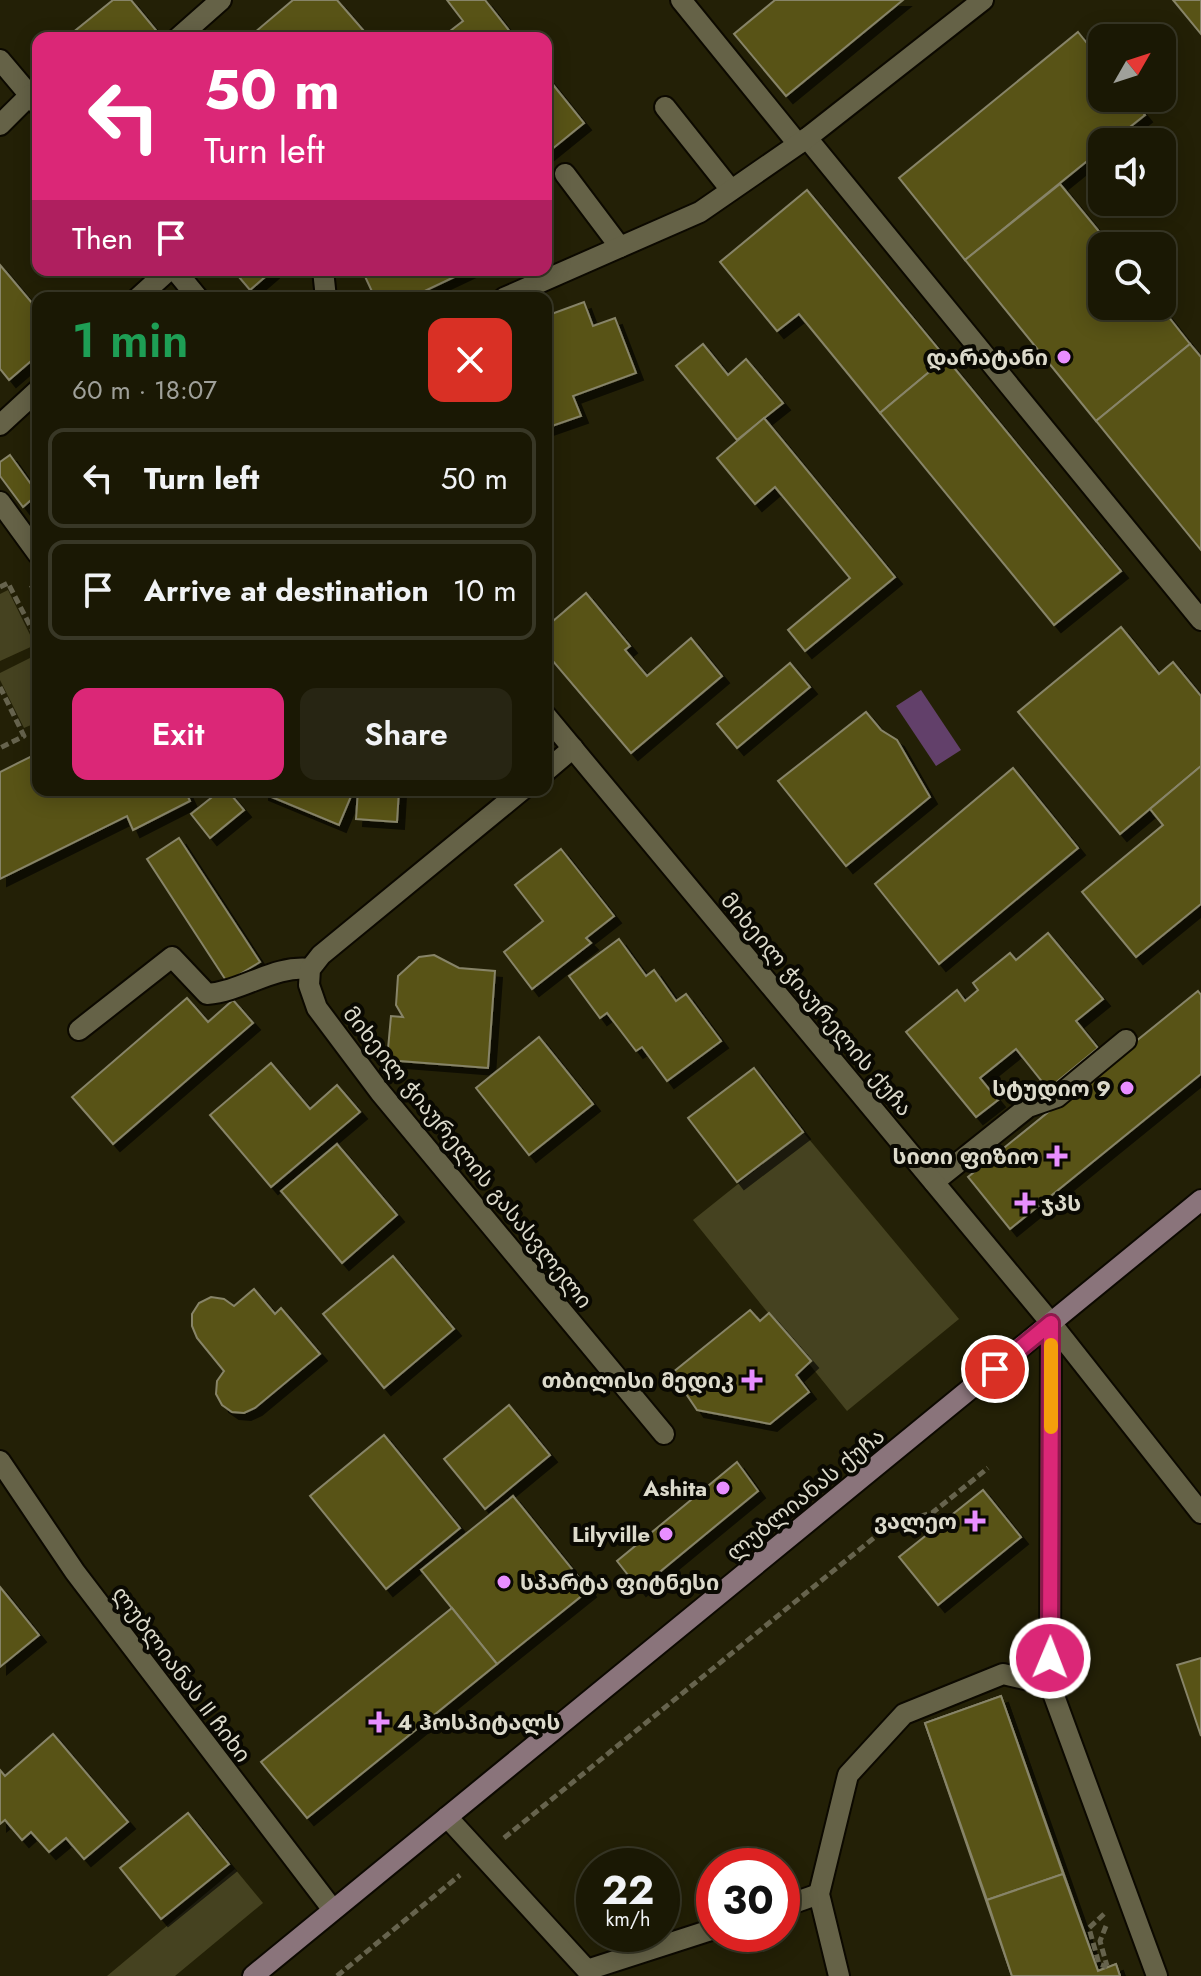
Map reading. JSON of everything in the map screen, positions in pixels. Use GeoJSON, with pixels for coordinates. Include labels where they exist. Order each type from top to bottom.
{"type":"FeatureCollection","features":[{"type":"Feature","properties":{"kind":"street"},"geometry":{"type":"LineString","coordinates":[[185,32],[221,0]]}},
{"type":"Feature","properties":{"kind":"street"},"geometry":{"type":"LineString","coordinates":[[681,0],[1201,620]]}},
{"type":"Feature","properties":{"kind":"street"},"geometry":{"type":"LineString","coordinates":[[518,292],[700,212],[802,141],[983,0]]}},
{"type":"Feature","properties":{"kind":"street"},"geometry":{"type":"LineString","coordinates":[[0,60],[32,98]]}},
{"type":"Feature","properties":{"kind":"street"},"geometry":{"type":"LineString","coordinates":[[0,125],[32,101]]}},
{"type":"Feature","properties":{"kind":"street"},"geometry":{"type":"LineString","coordinates":[[665,107],[731,190]]}},
{"type":"Feature","properties":{"kind":"street"},"geometry":{"type":"LineString","coordinates":[[565,174],[620,247]]}},
{"type":"Feature","properties":{"kind":"street"},"geometry":{"type":"LineString","coordinates":[[145,292],[165,276]]}},
{"type":"Feature","properties":{"kind":"street"},"geometry":{"type":"LineString","coordinates":[[178,276],[192,292]]}},
{"type":"Feature","properties":{"kind":"street"},"geometry":{"type":"LineString","coordinates":[[0,425],[32,396]]}},
{"type":"Feature","properties":{"kind":"street"},"geometry":{"type":"LineString","coordinates":[[0,502],[32,546]]}},
{"type":"Feature","properties":{"kind":"street","name":"მიხეილ ჭიაურელის ქუჩა"},"geometry":{"type":"LineString","coordinates":[[552,723],[1051,1323],[1201,1513]]}},
{"type":"Feature","properties":{"kind":"street"},"geometry":{"type":"LineString","coordinates":[[552,766],[573,748]]}},
{"type":"Feature","properties":{"kind":"street"},"geometry":{"type":"LineString","coordinates":[[79,1030],[172,957],[207,994],[233,989],[291,967],[310,969],[321,955],[515,796]]}},
{"type":"Feature","properties":{"kind":"street","name":"მიხეილ ჭიაურელის გასასვლელი"},"geometry":{"type":"LineString","coordinates":[[310,969],[309,985],[317,1008],[380,1092],[664,1434]]}},
{"type":"Feature","properties":{"kind":"street"},"geometry":{"type":"LineString","coordinates":[[934,1182],[1028,1107],[1057,1097],[1126,1040]]}},
{"type":"Feature","properties":{"kind":"street","name":"ლუბლიანას ქუჩა"},"geometry":{"type":"LineString","coordinates":[[253,1976],[1201,1200]]}},
{"type":"Feature","properties":{"kind":"street"},"geometry":{"type":"LineString","coordinates":[[1051,1323],[1050,1685],[1157,1976]]}},
{"type":"Feature","properties":{"kind":"street","name":"ლუბლიანას II ჩიხი"},"geometry":{"type":"LineString","coordinates":[[0,1461],[75,1572],[333,1910]]}},
{"type":"Feature","properties":{"kind":"street"},"geometry":{"type":"LineString","coordinates":[[839,1976],[819,1894],[848,1775],[904,1714],[1003,1674],[1050,1685]]}},
{"type":"Feature","properties":{"kind":"street"},"geometry":{"type":"LineString","coordinates":[[447,1817],[578,1973],[696,1935]]}},
{"type":"Feature","properties":{"kind":"street"},"geometry":{"type":"LineString","coordinates":[[800,1901],[819,1894]]}},
{"type":"Feature","properties":{"kind":"path"},"geometry":{"type":"LineString","coordinates":[[0,587],[8,583],[32,629]]}},
{"type":"Feature","properties":{"kind":"path"},"geometry":{"type":"LineString","coordinates":[[0,687],[24,736],[0,748]]}},
{"type":"Feature","properties":{"kind":"path"},"geometry":{"type":"LineString","coordinates":[[337,1976],[891,1524],[932,1513],[988,1468]]}},
{"type":"Feature","properties":{"kind":"path"},"geometry":{"type":"LineString","coordinates":[[1100,1941],[1107,1967],[1099,1964],[1089,1928],[1098,1916],[1130,1903]]}},
{"type":"Feature","properties":{"kind":"shaded area"},"geometry":{"type":"Polygon","coordinates":[[[8,590],[32,639],[32,646],[0,661],[0,594],[8,590]]]}},
{"type":"Feature","properties":{"kind":"shaded area"},"geometry":{"type":"Polygon","coordinates":[[[32,657],[32,725],[24,728],[0,680],[0,673],[32,657]]]}},
{"type":"Feature","properties":{"kind":"shaded area"},"geometry":{"type":"Polygon","coordinates":[[[921,690],[961,750],[936,766],[896,706],[921,690]]]}},
{"type":"Feature","properties":{"kind":"shaded area"},"geometry":{"type":"Polygon","coordinates":[[[803,1132],[959,1319],[847,1411],[693,1220],[803,1132]]]}},
{"type":"Feature","properties":{"kind":"shaded area"},"geometry":{"type":"Polygon","coordinates":[[[235,1869],[263,1903],[175,1976],[107,1976],[235,1869]]]}},
{"type":"Feature","properties":{"kind":"building"},"geometry":{"type":"Polygon","coordinates":[[[113,0],[131,0],[158,32],[73,32],[113,0]]]}},
{"type":"Feature","properties":{"kind":"building"},"geometry":{"type":"Polygon","coordinates":[[[293,0],[337,0],[365,32],[255,32],[293,0]]]}},
{"type":"Feature","properties":{"kind":"building"},"geometry":{"type":"Polygon","coordinates":[[[447,0],[485,0],[510,32],[449,32],[463,21],[447,0]]]}},
{"type":"Feature","properties":{"kind":"building"},"geometry":{"type":"Polygon","coordinates":[[[775,0],[903,0],[786,96],[734,34],[775,0]]]}},
{"type":"Feature","properties":{"kind":"building"},"geometry":{"type":"Polygon","coordinates":[[[1173,0],[1201,0],[1201,34],[1173,0]]]}},
{"type":"Feature","properties":{"kind":"building"},"geometry":{"type":"Polygon","coordinates":[[[1078,32],[1088,44],[1088,112],[1143,112],[1145,115],[1129,128],[1088,128],[1088,160],[965,260],[899,178],[1078,32]]]}},
{"type":"Feature","properties":{"kind":"building"},"geometry":{"type":"Polygon","coordinates":[[[552,83],[584,123],[552,149],[552,83]]]}},
{"type":"Feature","properties":{"kind":"building"},"geometry":{"type":"Polygon","coordinates":[[[1060,184],[1099,232],[1088,232],[1088,320],[1171,320],[1190,344],[1096,421],[965,260],[1060,184]]]}},
{"type":"Feature","properties":{"kind":"building"},"geometry":{"type":"Polygon","coordinates":[[[807,190],[946,358],[880,413],[799,314],[777,331],[720,262],[807,190]]]}},
{"type":"Feature","properties":{"kind":"building"},"geometry":{"type":"Polygon","coordinates":[[[0,265],[32,303],[32,360],[9,380],[0,369],[0,265]]]}},
{"type":"Feature","properties":{"kind":"building"},"geometry":{"type":"Polygon","coordinates":[[[238,276],[266,276],[250,290],[238,276]]]}},
{"type":"Feature","properties":{"kind":"building"},"geometry":{"type":"Polygon","coordinates":[[[365,276],[456,276],[423,292],[372,292],[365,276]]]}},
{"type":"Feature","properties":{"kind":"building"},"geometry":{"type":"Polygon","coordinates":[[[584,302],[593,326],[615,318],[636,373],[573,396],[581,416],[552,426],[552,314],[584,302]]]}},
{"type":"Feature","properties":{"kind":"building"},"geometry":{"type":"Polygon","coordinates":[[[703,344],[728,375],[746,359],[783,403],[737,440],[676,366],[703,344]]]}},
{"type":"Feature","properties":{"kind":"building"},"geometry":{"type":"Polygon","coordinates":[[[1190,344],[1201,357],[1201,550],[1096,421],[1190,344]]]}},
{"type":"Feature","properties":{"kind":"building"},"geometry":{"type":"Polygon","coordinates":[[[946,358],[1121,571],[1054,625],[880,413],[946,358]]]}},
{"type":"Feature","properties":{"kind":"building"},"geometry":{"type":"Polygon","coordinates":[[[764,418],[895,577],[805,651],[788,630],[850,578],[775,487],[755,504],[717,458],[764,418]]]}},
{"type":"Feature","properties":{"kind":"building"},"geometry":{"type":"Polygon","coordinates":[[[10,455],[32,486],[32,499],[23,507],[0,476],[0,462],[10,455]]]}},
{"type":"Feature","properties":{"kind":"building"},"geometry":{"type":"Polygon","coordinates":[[[586,593],[630,646],[625,650],[647,676],[691,638],[722,676],[631,753],[552,660],[552,622],[586,593]]]}},
{"type":"Feature","properties":{"kind":"building"},"geometry":{"type":"Polygon","coordinates":[[[1121,627],[1159,674],[1173,662],[1201,696],[1201,766],[1120,834],[1018,712],[1121,627]]]}},
{"type":"Feature","properties":{"kind":"building"},"geometry":{"type":"Polygon","coordinates":[[[790,663],[810,687],[737,748],[717,724],[790,663]]]}},
{"type":"Feature","properties":{"kind":"building"},"geometry":{"type":"Polygon","coordinates":[[[866,712],[881,730],[897,740],[930,797],[846,866],[778,781],[866,712]]]}},
{"type":"Feature","properties":{"kind":"building"},"geometry":{"type":"Polygon","coordinates":[[[32,756],[32,796],[188,796],[190,801],[133,830],[127,816],[0,879],[0,772],[32,756]]]}},
{"type":"Feature","properties":{"kind":"building"},"geometry":{"type":"Polygon","coordinates":[[[1201,766],[1201,904],[1136,957],[1082,892],[1163,825],[1150,809],[1201,766]]]}},
{"type":"Feature","properties":{"kind":"building"},"geometry":{"type":"Polygon","coordinates":[[[1013,768],[1078,848],[939,964],[875,884],[1013,768]]]}},
{"type":"Feature","properties":{"kind":"building"},"geometry":{"type":"Polygon","coordinates":[[[214,796],[232,796],[244,810],[210,838],[191,814],[214,796]]]}},
{"type":"Feature","properties":{"kind":"building"},"geometry":{"type":"Polygon","coordinates":[[[269,796],[351,796],[339,825],[269,796]]]}},
{"type":"Feature","properties":{"kind":"building"},"geometry":{"type":"Polygon","coordinates":[[[358,796],[399,796],[397,822],[356,819],[358,796]]]}},
{"type":"Feature","properties":{"kind":"building"},"geometry":{"type":"Polygon","coordinates":[[[179,838],[260,962],[227,982],[147,859],[179,838]]]}},
{"type":"Feature","properties":{"kind":"building"},"geometry":{"type":"Polygon","coordinates":[[[561,849],[614,916],[586,938],[591,943],[532,989],[504,952],[543,921],[515,885],[561,849]]]}},
{"type":"Feature","properties":{"kind":"building"},"geometry":{"type":"Polygon","coordinates":[[[1048,933],[1103,999],[1076,1021],[1098,1048],[1048,1089],[1016,1049],[980,1078],[998,1100],[976,1117],[906,1032],[957,990],[965,1001],[978,990],[973,983],[1010,953],[1016,960],[1048,933]]]}},
{"type":"Feature","properties":{"kind":"building"},"geometry":{"type":"Polygon","coordinates":[[[619,939],[646,976],[654,970],[676,1001],[686,994],[721,1041],[667,1081],[642,1047],[636,1051],[607,1013],[600,1018],[569,976],[619,939]]]}},
{"type":"Feature","properties":{"kind":"building"},"geometry":{"type":"Polygon","coordinates":[[[434,955],[459,968],[495,971],[488,1068],[387,1060],[391,1016],[403,1017],[396,1005],[398,976],[419,957],[434,955]]]}},
{"type":"Feature","properties":{"kind":"building"},"geometry":{"type":"Polygon","coordinates":[[[1198,991],[1201,995],[1201,1074],[1010,1229],[968,1177],[1198,991]]]}},
{"type":"Feature","properties":{"kind":"building"},"geometry":{"type":"Polygon","coordinates":[[[187,998],[208,1022],[233,1000],[253,1023],[113,1144],[72,1097],[187,998]]]}},
{"type":"Feature","properties":{"kind":"building"},"geometry":{"type":"Polygon","coordinates":[[[539,1037],[593,1104],[529,1155],[476,1088],[539,1037]]]}},
{"type":"Feature","properties":{"kind":"building"},"geometry":{"type":"Polygon","coordinates":[[[271,1063],[310,1109],[337,1085],[360,1112],[271,1187],[210,1115],[271,1063]]]}},
{"type":"Feature","properties":{"kind":"building"},"geometry":{"type":"Polygon","coordinates":[[[754,1068],[803,1132],[737,1182],[688,1118],[754,1068]]]}},
{"type":"Feature","properties":{"kind":"building"},"geometry":{"type":"Polygon","coordinates":[[[337,1144],[397,1215],[342,1263],[281,1191],[337,1144]]]}},
{"type":"Feature","properties":{"kind":"building"},"geometry":{"type":"Polygon","coordinates":[[[393,1256],[454,1329],[384,1388],[323,1314],[393,1256]]]}},
{"type":"Feature","properties":{"kind":"building"},"geometry":{"type":"Polygon","coordinates":[[[254,1289],[275,1314],[281,1308],[320,1354],[255,1408],[244,1413],[232,1412],[222,1405],[216,1394],[217,1381],[224,1371],[197,1338],[192,1326],[192,1314],[199,1303],[211,1297],[224,1299],[234,1306],[254,1289]]]}},
{"type":"Feature","properties":{"kind":"building"},"geometry":{"type":"Polygon","coordinates":[[[750,1310],[760,1321],[769,1313],[811,1361],[796,1375],[809,1392],[770,1424],[697,1410],[672,1373],[750,1310]]]}},
{"type":"Feature","properties":{"kind":"building"},"geometry":{"type":"Polygon","coordinates":[[[509,1405],[550,1455],[485,1509],[444,1459],[509,1405]]]}},
{"type":"Feature","properties":{"kind":"building"},"geometry":{"type":"Polygon","coordinates":[[[384,1435],[460,1528],[386,1589],[310,1496],[384,1435]]]}},
{"type":"Feature","properties":{"kind":"building"},"geometry":{"type":"Polygon","coordinates":[[[737,1462],[758,1491],[639,1589],[617,1561],[737,1462]]]}},
{"type":"Feature","properties":{"kind":"building"},"geometry":{"type":"Polygon","coordinates":[[[983,1490],[1021,1537],[938,1605],[899,1557],[983,1490]]]}},
{"type":"Feature","properties":{"kind":"building"},"geometry":{"type":"Polygon","coordinates":[[[513,1496],[589,1590],[497,1664],[421,1570],[513,1496]]]}},
{"type":"Feature","properties":{"kind":"building"},"geometry":{"type":"Polygon","coordinates":[[[0,1587],[39,1635],[0,1667],[0,1587]]]}},
{"type":"Feature","properties":{"kind":"building"},"geometry":{"type":"Polygon","coordinates":[[[452,1608],[497,1664],[307,1818],[261,1762],[452,1608]]]}},
{"type":"Feature","properties":{"kind":"building"},"geometry":{"type":"Polygon","coordinates":[[[1201,1658],[1201,1736],[1177,1665],[1201,1658]]]}},
{"type":"Feature","properties":{"kind":"building"},"geometry":{"type":"Polygon","coordinates":[[[1001,1696],[1098,1971],[1116,1964],[1120,1976],[1012,1976],[925,1723],[1001,1696]]]}},
{"type":"Feature","properties":{"kind":"building"},"geometry":{"type":"Polygon","coordinates":[[[1001,1696],[1063,1874],[987,1900],[925,1723],[1001,1696]]]}},
{"type":"Feature","properties":{"kind":"building"},"geometry":{"type":"Polygon","coordinates":[[[53,1734],[128,1822],[84,1859],[66,1838],[49,1852],[31,1832],[22,1840],[5,1820],[0,1824],[0,1770],[5,1776],[53,1734]]]}},
{"type":"Feature","properties":{"kind":"building"},"geometry":{"type":"Polygon","coordinates":[[[188,1813],[229,1864],[161,1919],[120,1868],[188,1813]]]}},
{"type":"Feature","properties":{"kind":"building"},"geometry":{"type":"Polygon","coordinates":[[[1063,1874],[1098,1971],[1116,1964],[1120,1976],[1012,1976],[987,1900],[1063,1874]]]}},
{"type":"Feature","properties":{"kind":"slow traffic"},"geometry":{"type":"LineString","coordinates":[[1051,1345],[1051,1427]]}},
{"type":"Feature","properties":{"kind":"place","name":"დარატანი"},"geometry":{"type":"Point","coordinates":[1064,357]}},
{"type":"Feature","properties":{"kind":"place","name":"სტუდიო 9"},"geometry":{"type":"Point","coordinates":[1127,1088]}},
{"type":"Feature","properties":{"kind":"place","name":"სითი ფიზიო"},"geometry":{"type":"Point","coordinates":[1057,1156]}},
{"type":"Feature","properties":{"kind":"place","name":"ჯპს"},"geometry":{"type":"Point","coordinates":[1025,1203]}},
{"type":"Feature","properties":{"kind":"place","name":"თბილისი მედიკ"},"geometry":{"type":"Point","coordinates":[752,1380]}},
{"type":"Feature","properties":{"kind":"place","name":"Ashita"},"geometry":{"type":"Point","coordinates":[723,1488]}},
{"type":"Feature","properties":{"kind":"place","name":"ვალეო"},"geometry":{"type":"Point","coordinates":[975,1521]}},
{"type":"Feature","properties":{"kind":"place","name":"Lilyville"},"geometry":{"type":"Point","coordinates":[666,1534]}},
{"type":"Feature","properties":{"kind":"place","name":"სპარტა ფიტნესი"},"geometry":{"type":"Point","coordinates":[504,1582]}},
{"type":"Feature","properties":{"kind":"place","name":"4 ჰოსპიტალს"},"geometry":{"type":"Point","coordinates":[379,1722]}},
{"type":"Feature","properties":{"kind":"route"},"geometry":{"type":"LineString","coordinates":[[995,1369],[1051,1323],[1050,1658]]}}]}
